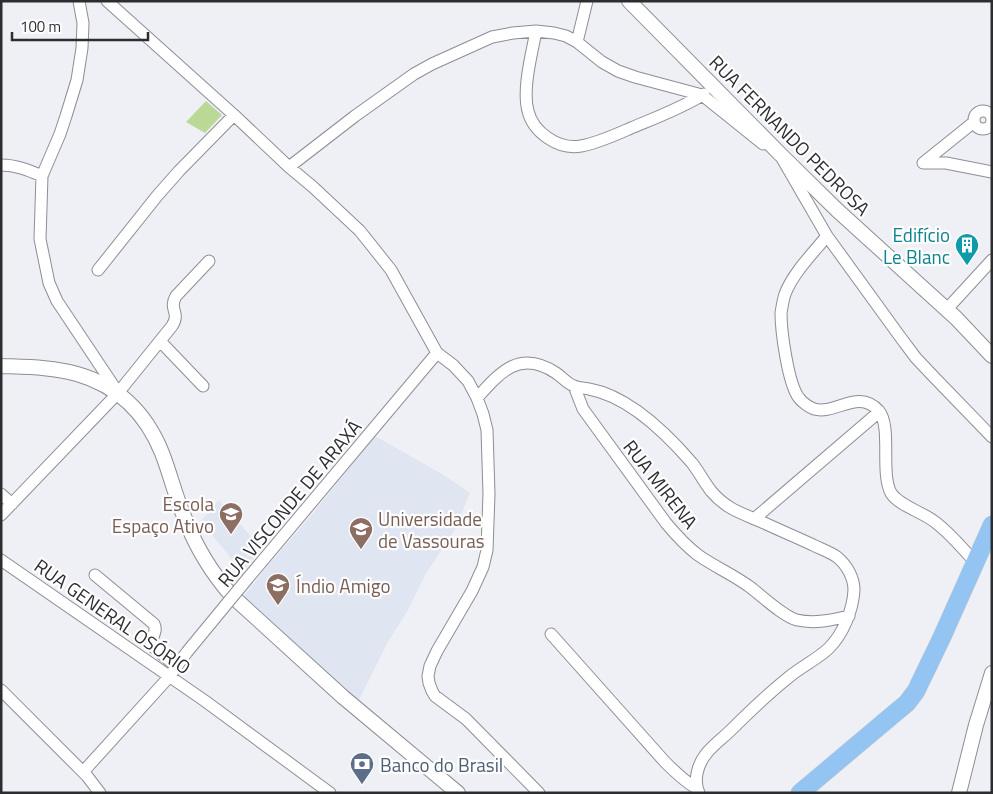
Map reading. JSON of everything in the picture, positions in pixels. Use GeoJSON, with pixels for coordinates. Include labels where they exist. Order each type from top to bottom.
{"type":"FeatureCollection","features":[{"type":"Feature","properties":{"kind":"main road"},"geometry":{"type":"LineString","coordinates":[[800,793],[907,703],[916,691],[992,525]]}},
{"type":"Feature","properties":{"kind":"street"},"geometry":{"type":"LineString","coordinates":[[79,1],[83,22],[83,36],[76,80],[60,134],[42,176],[40,239],[49,282],[57,301],[118,393]]}},
{"type":"Feature","properties":{"kind":"street"},"geometry":{"type":"LineString","coordinates":[[107,1],[360,231],[391,270],[437,353],[454,365],[468,381],[477,398],[487,430],[489,494],[487,550],[483,567],[472,591],[430,666],[429,684],[435,696],[466,719],[539,793]]}},
{"type":"Feature","properties":{"kind":"street"},"geometry":{"type":"LineString","coordinates":[[577,42],[587,1]]}},
{"type":"Feature","properties":{"kind":"street","name":"RUA FERNANDO PEDROSA"},"geometry":{"type":"LineString","coordinates":[[629,1],[708,91],[778,152],[837,210],[947,310],[992,356]]}},
{"type":"Feature","properties":{"kind":"street"},"geometry":{"type":"LineString","coordinates":[[288,166],[414,74],[492,37],[513,33],[536,31],[566,36],[618,71],[635,77],[708,91]]}},
{"type":"Feature","properties":{"kind":"street"},"geometry":{"type":"LineString","coordinates":[[536,31],[527,86],[526,100],[528,112],[535,126],[545,136],[568,146],[580,146],[596,141],[659,117],[708,91]]}},
{"type":"Feature","properties":{"kind":"street"},"geometry":{"type":"LineString","coordinates":[[98,270],[157,196],[234,115]]}},
{"type":"Feature","properties":{"kind":"street"},"geometry":{"type":"LineString","coordinates":[[974,122],[923,163],[946,163],[992,172]]}},
{"type":"Feature","properties":{"kind":"street"},"geometry":{"type":"LineString","coordinates":[[778,152],[827,236],[916,358],[992,437]]}},
{"type":"Feature","properties":{"kind":"street"},"geometry":{"type":"LineString","coordinates":[[1,166],[24,168],[42,176]]}},
{"type":"Feature","properties":{"kind":"street"},"geometry":{"type":"LineString","coordinates":[[827,236],[790,283],[782,310],[786,358],[798,397],[815,409],[826,409],[855,401],[862,401],[880,412],[885,429],[888,478],[892,494],[898,500],[936,522],[975,562]]}},
{"type":"Feature","properties":{"kind":"street"},"geometry":{"type":"LineString","coordinates":[[947,310],[992,260]]}},
{"type":"Feature","properties":{"kind":"street"},"geometry":{"type":"LineString","coordinates":[[1,515],[118,393],[176,320],[173,304],[176,296],[209,261]]}},
{"type":"Feature","properties":{"kind":"street"},"geometry":{"type":"LineString","coordinates":[[160,340],[203,386]]}},
{"type":"Feature","properties":{"kind":"street","name":"RUA VISCONDE DE ARAXÁ"},"geometry":{"type":"LineString","coordinates":[[85,774],[169,676],[248,578],[437,353]]}},
{"type":"Feature","properties":{"kind":"street"},"geometry":{"type":"LineString","coordinates":[[477,398],[501,373],[512,366],[526,362],[548,368],[574,386],[616,398],[639,412],[662,432],[692,464],[715,495],[728,507],[837,557],[850,574],[854,589],[850,616],[837,638],[828,648],[789,676],[706,754],[696,777],[698,790]]}},
{"type":"Feature","properties":{"kind":"street"},"geometry":{"type":"LineString","coordinates":[[1,366],[53,369],[75,373],[90,378],[118,393],[133,406],[154,435],[194,540],[222,585],[343,697],[458,793]]}},
{"type":"Feature","properties":{"kind":"street","name":"RUA MIRENA"},"geometry":{"type":"LineString","coordinates":[[574,386],[583,409],[666,523],[698,555],[743,582],[795,620],[812,622],[850,616]]}},
{"type":"Feature","properties":{"kind":"street"},"geometry":{"type":"LineString","coordinates":[[754,519],[880,412]]}},
{"type":"Feature","properties":{"kind":"street"},"geometry":{"type":"LineString","coordinates":[[1,494],[12,504]]}},
{"type":"Feature","properties":{"kind":"street","name":"RUA GENERAL OSÓRIO"},"geometry":{"type":"LineString","coordinates":[[1,560],[205,701],[330,793]]}},
{"type":"Feature","properties":{"kind":"street"},"geometry":{"type":"LineString","coordinates":[[95,575],[154,624],[155,633],[150,642],[151,645],[176,666]]}},
{"type":"Feature","properties":{"kind":"street"},"geometry":{"type":"LineString","coordinates":[[552,634],[665,762],[681,778],[698,790]]}},
{"type":"Feature","properties":{"kind":"street"},"geometry":{"type":"LineString","coordinates":[[959,793],[976,725],[992,673]]}},
{"type":"Feature","properties":{"kind":"street"},"geometry":{"type":"LineString","coordinates":[[1,690],[85,774],[109,793]]}},
{"type":"Feature","properties":{"kind":"street"},"geometry":{"type":"LineString","coordinates":[[85,774],[100,793]]}},
{"type":"Feature","properties":{"kind":"shaded area","name":"Universidade de Vassouras"},"geometry":{"type":"Polygon","coordinates":[[[375,436],[442,474],[470,493],[454,531],[425,575],[359,700],[287,641],[242,599],[375,436]]]}},
{"type":"Feature","properties":{"kind":"shaded area","name":"Escola Espaço Ativo"},"geometry":{"type":"Polygon","coordinates":[[[219,500],[261,548],[242,572],[201,521],[219,500]]]}},
{"type":"Feature","properties":{"kind":"green space"},"geometry":{"type":"Polygon","coordinates":[[[206,101],[222,115],[205,133],[186,122],[206,101]]]}},
{"type":"Feature","properties":{"kind":"place","name":"Edifício Le Blanc"},"geometry":{"type":"Point","coordinates":[967,266]}},
{"type":"Feature","properties":{"kind":"place","name":"Escola Espaço Ativo"},"geometry":{"type":"Point","coordinates":[231,535]}},
{"type":"Feature","properties":{"kind":"place","name":"Universidade de Vassouras"},"geometry":{"type":"Point","coordinates":[361,550]}},
{"type":"Feature","properties":{"kind":"place","name":"Índio Amigo"},"geometry":{"type":"Point","coordinates":[278,606]}},
{"type":"Feature","properties":{"kind":"place","name":"Banco do Brasil"},"geometry":{"type":"Point","coordinates":[362,785]}}]}
